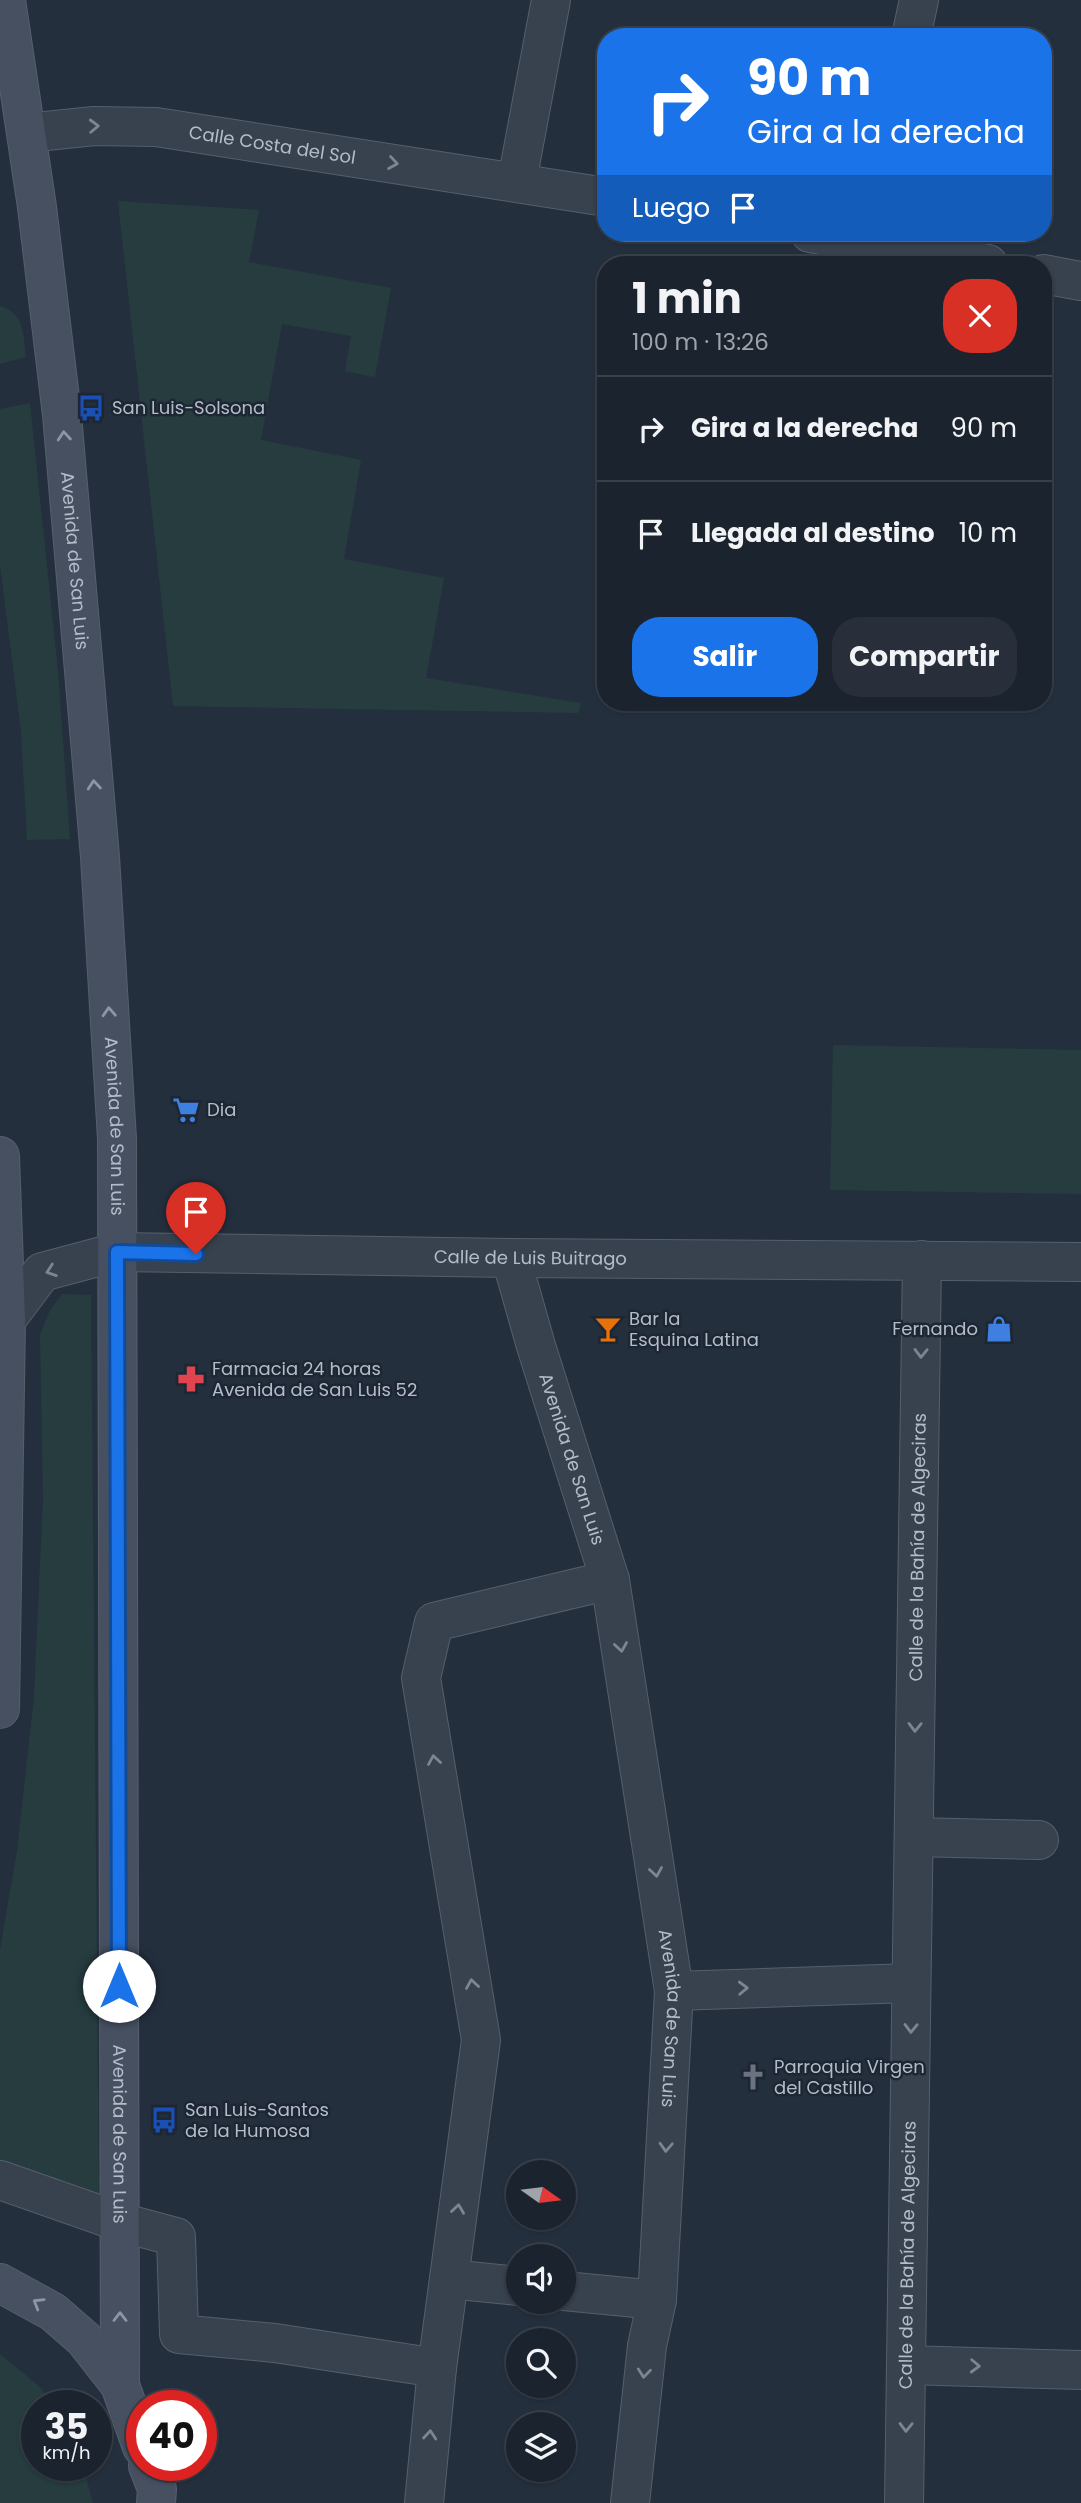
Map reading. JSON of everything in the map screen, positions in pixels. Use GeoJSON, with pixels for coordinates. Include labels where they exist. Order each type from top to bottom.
{"type":"FeatureCollection","features":[{"type":"Feature","properties":{"kind":"street","name":"Avenida de San Luis"},"geometry":{"type":"LineString","coordinates":[[6,0],[27,133],[62,415],[100,857],[117,1139],[120,2385]]}},
{"type":"Feature","properties":{"kind":"street"},"geometry":{"type":"LineString","coordinates":[[517,181],[551,0]]}},
{"type":"Feature","properties":{"kind":"street"},"geometry":{"type":"LineString","coordinates":[[913,28],[919,0]]}},
{"type":"Feature","properties":{"kind":"street","name":"Calle Costa del Sol"},"geometry":{"type":"LineString","coordinates":[[27,133],[94,126],[156,127],[597,195]]}},
{"type":"Feature","properties":{"kind":"street"},"geometry":{"type":"LineString","coordinates":[[889,242],[952,256]]}},
{"type":"Feature","properties":{"kind":"street"},"geometry":{"type":"LineString","coordinates":[[1052,276],[1081,281]]}},
{"type":"Feature","properties":{"kind":"street"},"geometry":{"type":"LineString","coordinates":[[0,1156],[6,1320],[0,1709]]}},
{"type":"Feature","properties":{"kind":"street","name":"Calle de Luis Buitrago"},"geometry":{"type":"LineString","coordinates":[[6,1320],[42,1272],[117,1252],[1081,1262]]}},
{"type":"Feature","properties":{"kind":"street","name":"Avenida de San Luis"},"geometry":{"type":"LineString","coordinates":[[511,1258],[610,1580],[674,1991],[657,2300],[647,2346],[630,2503]]}},
{"type":"Feature","properties":{"kind":"street","name":"Calle de la Bahía de Algeciras"},"geometry":{"type":"LineString","coordinates":[[904,2503],[922,1260]]}},
{"type":"Feature","properties":{"kind":"street"},"geometry":{"type":"LineString","coordinates":[[424,2503],[437,2368],[481,2040],[421,1678],[423,1667],[434,1622],[610,1580]]}},
{"type":"Feature","properties":{"kind":"street"},"geometry":{"type":"LineString","coordinates":[[914,1837],[1039,1840]]}},
{"type":"Feature","properties":{"kind":"street"},"geometry":{"type":"LineString","coordinates":[[674,1991],[911,1983]]}},
{"type":"Feature","properties":{"kind":"street"},"geometry":{"type":"LineString","coordinates":[[0,2180],[120,2222],[176,2236],[179,2334],[275,2343],[437,2368]]}},
{"type":"Feature","properties":{"kind":"street"},"geometry":{"type":"LineString","coordinates":[[449,2279],[506,2285]]}},
{"type":"Feature","properties":{"kind":"street"},"geometry":{"type":"LineString","coordinates":[[0,2283],[52,2312],[84,2339],[120,2385],[126,2402]]}},
{"type":"Feature","properties":{"kind":"street"},"geometry":{"type":"LineString","coordinates":[[576,2292],[657,2300]]}},
{"type":"Feature","properties":{"kind":"street"},"geometry":{"type":"LineString","coordinates":[[906,2365],[1081,2370]]}},
{"type":"Feature","properties":{"kind":"street"},"geometry":{"type":"LineString","coordinates":[[154,2481],[157,2489],[156,2503]]}},
{"type":"Feature","properties":{"kind":"green space"},"geometry":{"type":"Polygon","coordinates":[[[118,201],[259,210],[249,262],[391,288],[375,377],[345,371],[351,336],[282,324],[261,440],[361,460],[344,559],[444,578],[426,678],[581,703],[578,713],[173,706],[118,201]]]}},
{"type":"Feature","properties":{"kind":"green space"},"geometry":{"type":"Polygon","coordinates":[[[0,306],[8,309],[18,319],[26,357],[0,364],[0,306]]]}},
{"type":"Feature","properties":{"kind":"green space"},"geometry":{"type":"Polygon","coordinates":[[[30,403],[58,671],[70,839],[27,840],[21,731],[0,565],[0,409],[30,403]]]}},
{"type":"Feature","properties":{"kind":"green space"},"geometry":{"type":"Polygon","coordinates":[[[833,1045],[1081,1050],[1081,1194],[830,1190],[833,1045]]]}},
{"type":"Feature","properties":{"kind":"green space"},"geometry":{"type":"Polygon","coordinates":[[[62,1294],[91,1295],[99,2200],[0,2161],[0,1949],[17,1851],[34,1696],[43,1499],[40,1335],[50,1310],[62,1294]]]}},
{"type":"Feature","properties":{"kind":"green space"},"geometry":{"type":"Polygon","coordinates":[[[0,2354],[42,2390],[21,2390],[21,2481],[87,2481],[93,2503],[0,2503],[0,2354]]]}},
{"type":"Feature","properties":{"kind":"place","name":"San Luis-Solsona"},"geometry":{"type":"Point","coordinates":[91,408]}},
{"type":"Feature","properties":{"kind":"place","name":"Dia"},"geometry":{"type":"Point","coordinates":[186,1110]}},
{"type":"Feature","properties":{"kind":"place","name":"Bar la Esquina Latina"},"geometry":{"type":"Point","coordinates":[608,1329]}},
{"type":"Feature","properties":{"kind":"place","name":"Fernando"},"geometry":{"type":"Point","coordinates":[999,1329]}},
{"type":"Feature","properties":{"kind":"place","name":"Farmacia 24 horas Avenida de San Luis 52"},"geometry":{"type":"Point","coordinates":[191,1379]}},
{"type":"Feature","properties":{"kind":"place","name":"Parroquia Virgen del Castillo"},"geometry":{"type":"Point","coordinates":[753,2077]}},
{"type":"Feature","properties":{"kind":"place","name":"San Luis-Santos de la Humosa"},"geometry":{"type":"Point","coordinates":[164,2120]}},
{"type":"Feature","properties":{"kind":"route"},"geometry":{"type":"LineString","coordinates":[[119,1986],[117,1252],[196,1254]]}}]}
